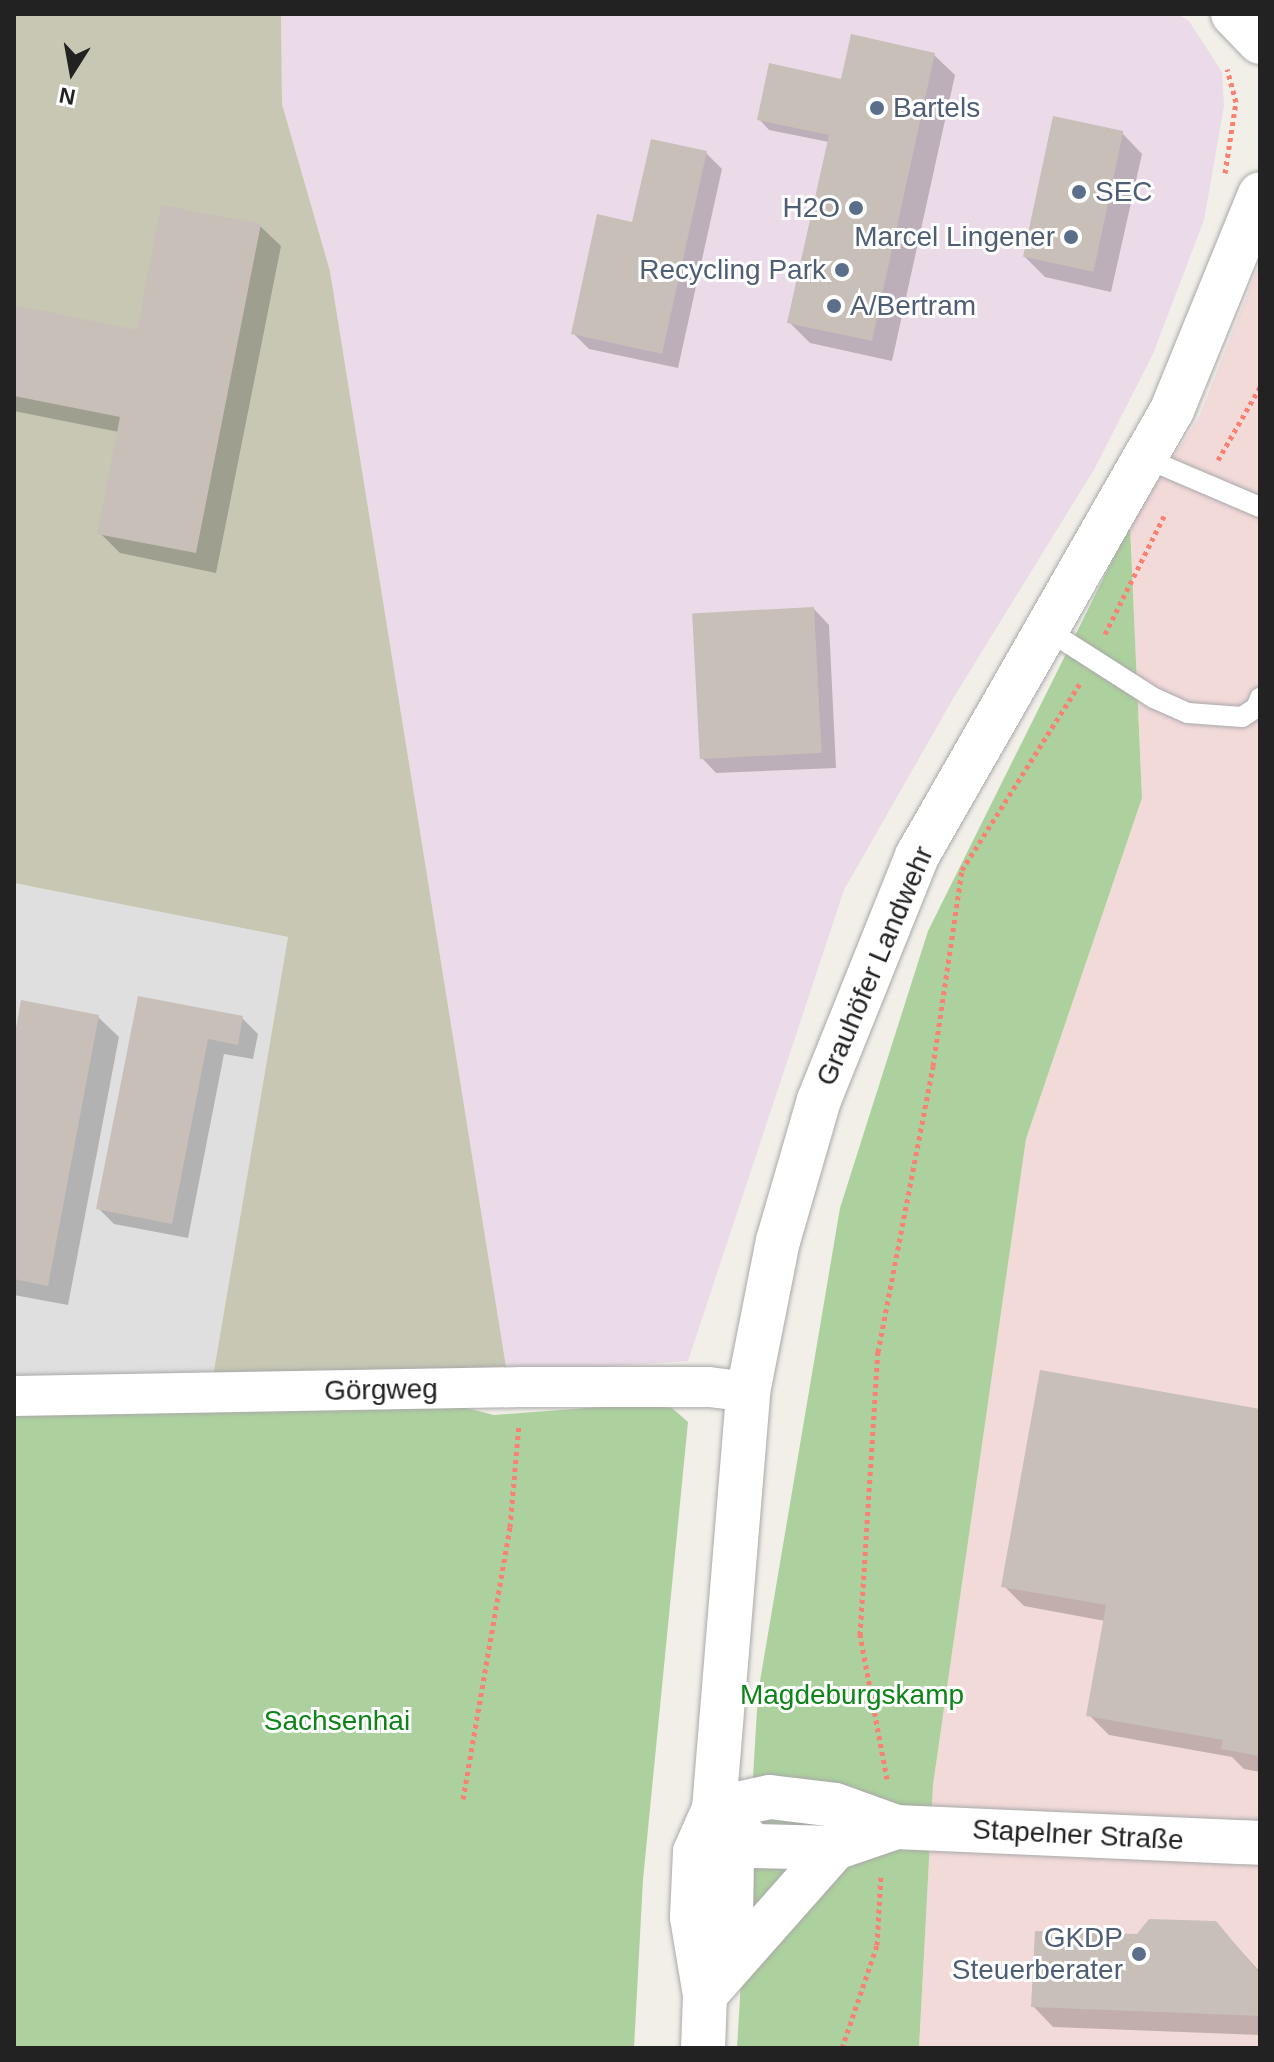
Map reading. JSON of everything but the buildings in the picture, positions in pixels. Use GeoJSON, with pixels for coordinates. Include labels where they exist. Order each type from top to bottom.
{"type":"FeatureCollection","features":[{"type":"Feature","properties":{"kind":"street"},"geometry":{"type":"LineString","coordinates":[[1233,14],[1260,42]]}},
{"type":"Feature","properties":{"kind":"street","name":"Grauhöfer Landwehr"},"geometry":{"type":"LineString","coordinates":[[703,2048],[705,1995],[692,1917],[695,1852],[714,1809],[748,1392],[778,1241],[819,1100],[917,856],[1145,458],[1201,346],[1260,194]]}},
{"type":"Feature","properties":{"kind":"street","name":"Görgweg"},"geometry":{"type":"LineString","coordinates":[[14,1396],[522,1387],[709,1387],[748,1392]]}},
{"type":"Feature","properties":{"kind":"street","name":"Stapelner Straße"},"geometry":{"type":"LineString","coordinates":[[714,1809],[770,1797],[835,1805],[896,1827],[1260,1843]]}},
{"type":"Feature","properties":{"kind":"street","name":"Stapelner Straße"},"geometry":{"type":"LineString","coordinates":[[714,1809],[754,1846],[835,1848],[896,1827]]}},
{"type":"Feature","properties":{"kind":"street"},"geometry":{"type":"LineString","coordinates":[[705,1995],[835,1848]]}},
{"type":"Feature","properties":{"kind":"lane"},"geometry":{"type":"LineString","coordinates":[[1145,458],[1260,507]]}},
{"type":"Feature","properties":{"kind":"lane"},"geometry":{"type":"LineString","coordinates":[[1046,629],[1154,698],[1188,713],[1242,717],[1256,708],[1260,698]]}},
{"type":"Feature","properties":{"kind":"path"},"geometry":{"type":"LineString","coordinates":[[896,1827],[860,1635],[878,1352],[933,1066],[962,870],[1094,657],[1166,512]]}},
{"type":"Feature","properties":{"kind":"path"},"geometry":{"type":"LineString","coordinates":[[463,1799],[510,1527],[522,1387]]}},
{"type":"Feature","properties":{"kind":"path"},"geometry":{"type":"LineString","coordinates":[[842,2048],[877,1945],[881,1873]]}},
{"type":"Feature","properties":{"kind":"shaded area"},"geometry":{"type":"Polygon","coordinates":[[[14,14],[281,14],[282,104],[330,271],[507,1373],[212,1382],[288,937],[14,883],[14,14]]]}},
{"type":"Feature","properties":{"kind":"shaded area"},"geometry":{"type":"Polygon","coordinates":[[[281,14],[1177,14],[1189,21],[1222,72],[1224,106],[1204,220],[1153,354],[1095,468],[954,697],[844,890],[688,1361],[507,1373],[330,271],[282,104],[281,14]]]}},
{"type":"Feature","properties":{"kind":"shaded area"},"geometry":{"type":"Polygon","coordinates":[[[1260,262],[1260,2048],[919,2048],[933,1785],[1026,1139],[1142,798],[1130,525],[1199,417],[1260,262]]]}},
{"type":"Feature","properties":{"kind":"shaded area"},"geometry":{"type":"Polygon","coordinates":[[[14,883],[288,937],[212,1382],[14,1382],[14,883]]]}},
{"type":"Feature","properties":{"kind":"green space","name":"Magdeburgskamp"},"geometry":{"type":"Polygon","coordinates":[[[1130,525],[1142,798],[1026,1139],[933,1785],[919,2048],[737,2048],[758,1693],[840,1208],[928,931],[1130,525]]]}},
{"type":"Feature","properties":{"kind":"green space","name":"Sachsenhai"},"geometry":{"type":"Polygon","coordinates":[[[14,1402],[454,1405],[494,1415],[639,1404],[672,1408],[688,1422],[643,1880],[634,2048],[14,2048],[14,1402]]]}},
{"type":"Feature","properties":{"kind":"place","name":"Bartels"},"geometry":{"type":"Point","coordinates":[877,108]}},
{"type":"Feature","properties":{"kind":"place","name":"SEC"},"geometry":{"type":"Point","coordinates":[1079,192]}},
{"type":"Feature","properties":{"kind":"place","name":"H2O"},"geometry":{"type":"Point","coordinates":[856,208]}},
{"type":"Feature","properties":{"kind":"place","name":"Marcel Lingener"},"geometry":{"type":"Point","coordinates":[1071,237]}},
{"type":"Feature","properties":{"kind":"place","name":"Recycling Park"},"geometry":{"type":"Point","coordinates":[842,270]}},
{"type":"Feature","properties":{"kind":"place","name":"A/Bertram"},"geometry":{"type":"Point","coordinates":[834,306]}},
{"type":"Feature","properties":{"kind":"place","name":"GKDP Steuerberater"},"geometry":{"type":"Point","coordinates":[1139,1954]}}]}
